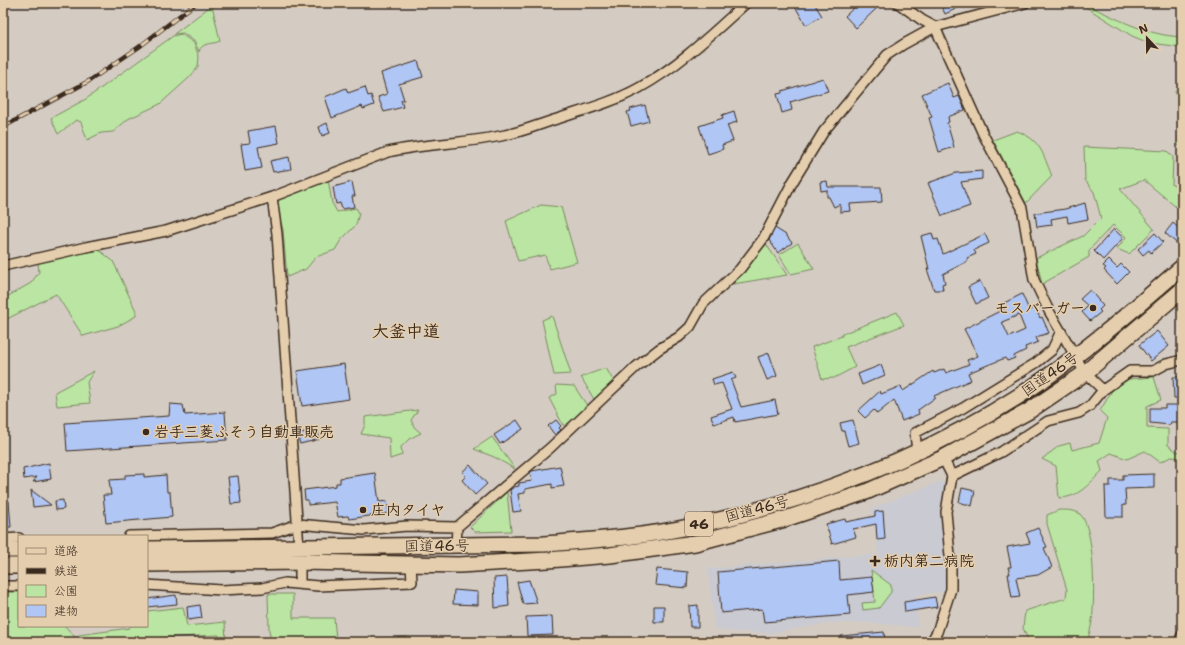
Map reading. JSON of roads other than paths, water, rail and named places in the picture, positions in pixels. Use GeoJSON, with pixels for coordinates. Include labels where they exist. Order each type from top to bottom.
{"type":"FeatureCollection","features":[{"type":"Feature","properties":{"kind":"highway","name":"国道46号"},"geometry":{"type":"LineString","coordinates":[[148,564],[456,546],[544,544],[608,538],[692,526],[780,504],[860,476],[917,452],[974,423],[1022,394],[1076,356],[1182,267]]}},
{"type":"Feature","properties":{"kind":"highway","name":"国道46号"},"geometry":{"type":"LineString","coordinates":[[148,549],[300,555],[411,564],[459,565],[610,555],[695,543],[785,519],[866,492],[943,458],[1029,412],[1085,373],[1182,290]]}},
{"type":"Feature","properties":{"kind":"highway"},"geometry":{"type":"LineString","coordinates":[[3,550],[18,550]]}},
{"type":"Feature","properties":{"kind":"highway"},"geometry":{"type":"LineString","coordinates":[[3,566],[18,566]]}},
{"type":"Feature","properties":{"kind":"street"},"geometry":{"type":"LineString","coordinates":[[3,266],[166,231],[272,197],[388,152],[407,148],[459,144],[506,135],[603,103],[639,88],[666,70],[709,36],[746,3]]}},
{"type":"Feature","properties":{"kind":"street"},"geometry":{"type":"LineString","coordinates":[[898,3],[922,20],[935,27],[983,134],[1022,208],[1034,280],[1049,311],[1085,373],[1103,390]]}},
{"type":"Feature","properties":{"kind":"street"},"geometry":{"type":"LineString","coordinates":[[148,536],[272,533],[298,524],[364,530],[407,526],[457,527],[550,448],[636,367],[690,327],[703,304],[740,269],[762,239],[792,183],[824,131],[887,55],[935,27],[1025,3]]}},
{"type":"Feature","properties":{"kind":"street"},"geometry":{"type":"LineString","coordinates":[[272,197],[277,234],[298,524],[300,584]]}},
{"type":"Feature","properties":{"kind":"street"},"geometry":{"type":"LineString","coordinates":[[917,452],[915,433],[963,408],[1036,363],[1052,350],[1061,331]]}},
{"type":"Feature","properties":{"kind":"street"},"geometry":{"type":"LineString","coordinates":[[952,476],[1001,452],[1048,421],[1079,413],[1090,406],[1103,390],[1130,371],[1153,371],[1166,364],[1182,360]]}},
{"type":"Feature","properties":{"kind":"street"},"geometry":{"type":"LineString","coordinates":[[931,642],[951,589],[952,567],[946,512],[952,476],[943,458]]}},
{"type":"Feature","properties":{"kind":"street"},"geometry":{"type":"LineString","coordinates":[[456,546],[457,527]]}},
{"type":"Feature","properties":{"kind":"street"},"geometry":{"type":"LineString","coordinates":[[3,539],[18,538]]}},
{"type":"Feature","properties":{"kind":"street"},"geometry":{"type":"LineString","coordinates":[[148,585],[221,590],[262,588],[285,583],[318,586],[412,582],[411,564]]}},
{"type":"Feature","properties":{"kind":"street"},"geometry":{"type":"LineString","coordinates":[[3,586],[18,586]]}},
{"type":"Feature","properties":{"kind":"street"},"geometry":{"type":"LineString","coordinates":[[1179,642],[1182,635]]}},
{"type":"Feature","properties":{"kind":"railway"},"geometry":{"type":"LineString","coordinates":[[3,127],[89,81],[139,47],[196,3]]}},
{"type":"Feature","properties":{"kind":"place","name":"モスバーガー"},"geometry":{"type":"Point","coordinates":[1093,308]}},
{"type":"Feature","properties":{"kind":"place","name":"岩手三菱ふそう自動車販売"},"geometry":{"type":"Point","coordinates":[146,432]}},
{"type":"Feature","properties":{"kind":"place","name":"庄内タイヤ"},"geometry":{"type":"Point","coordinates":[363,510]}},
{"type":"Feature","properties":{"kind":"place","name":"栃内第二病院"},"geometry":{"type":"Point","coordinates":[875,561]}},
{"type":"Feature","properties":{"kind":"district","name":"大釜中道"},"geometry":{"type":"Point","coordinates":[406,331]}}]}
